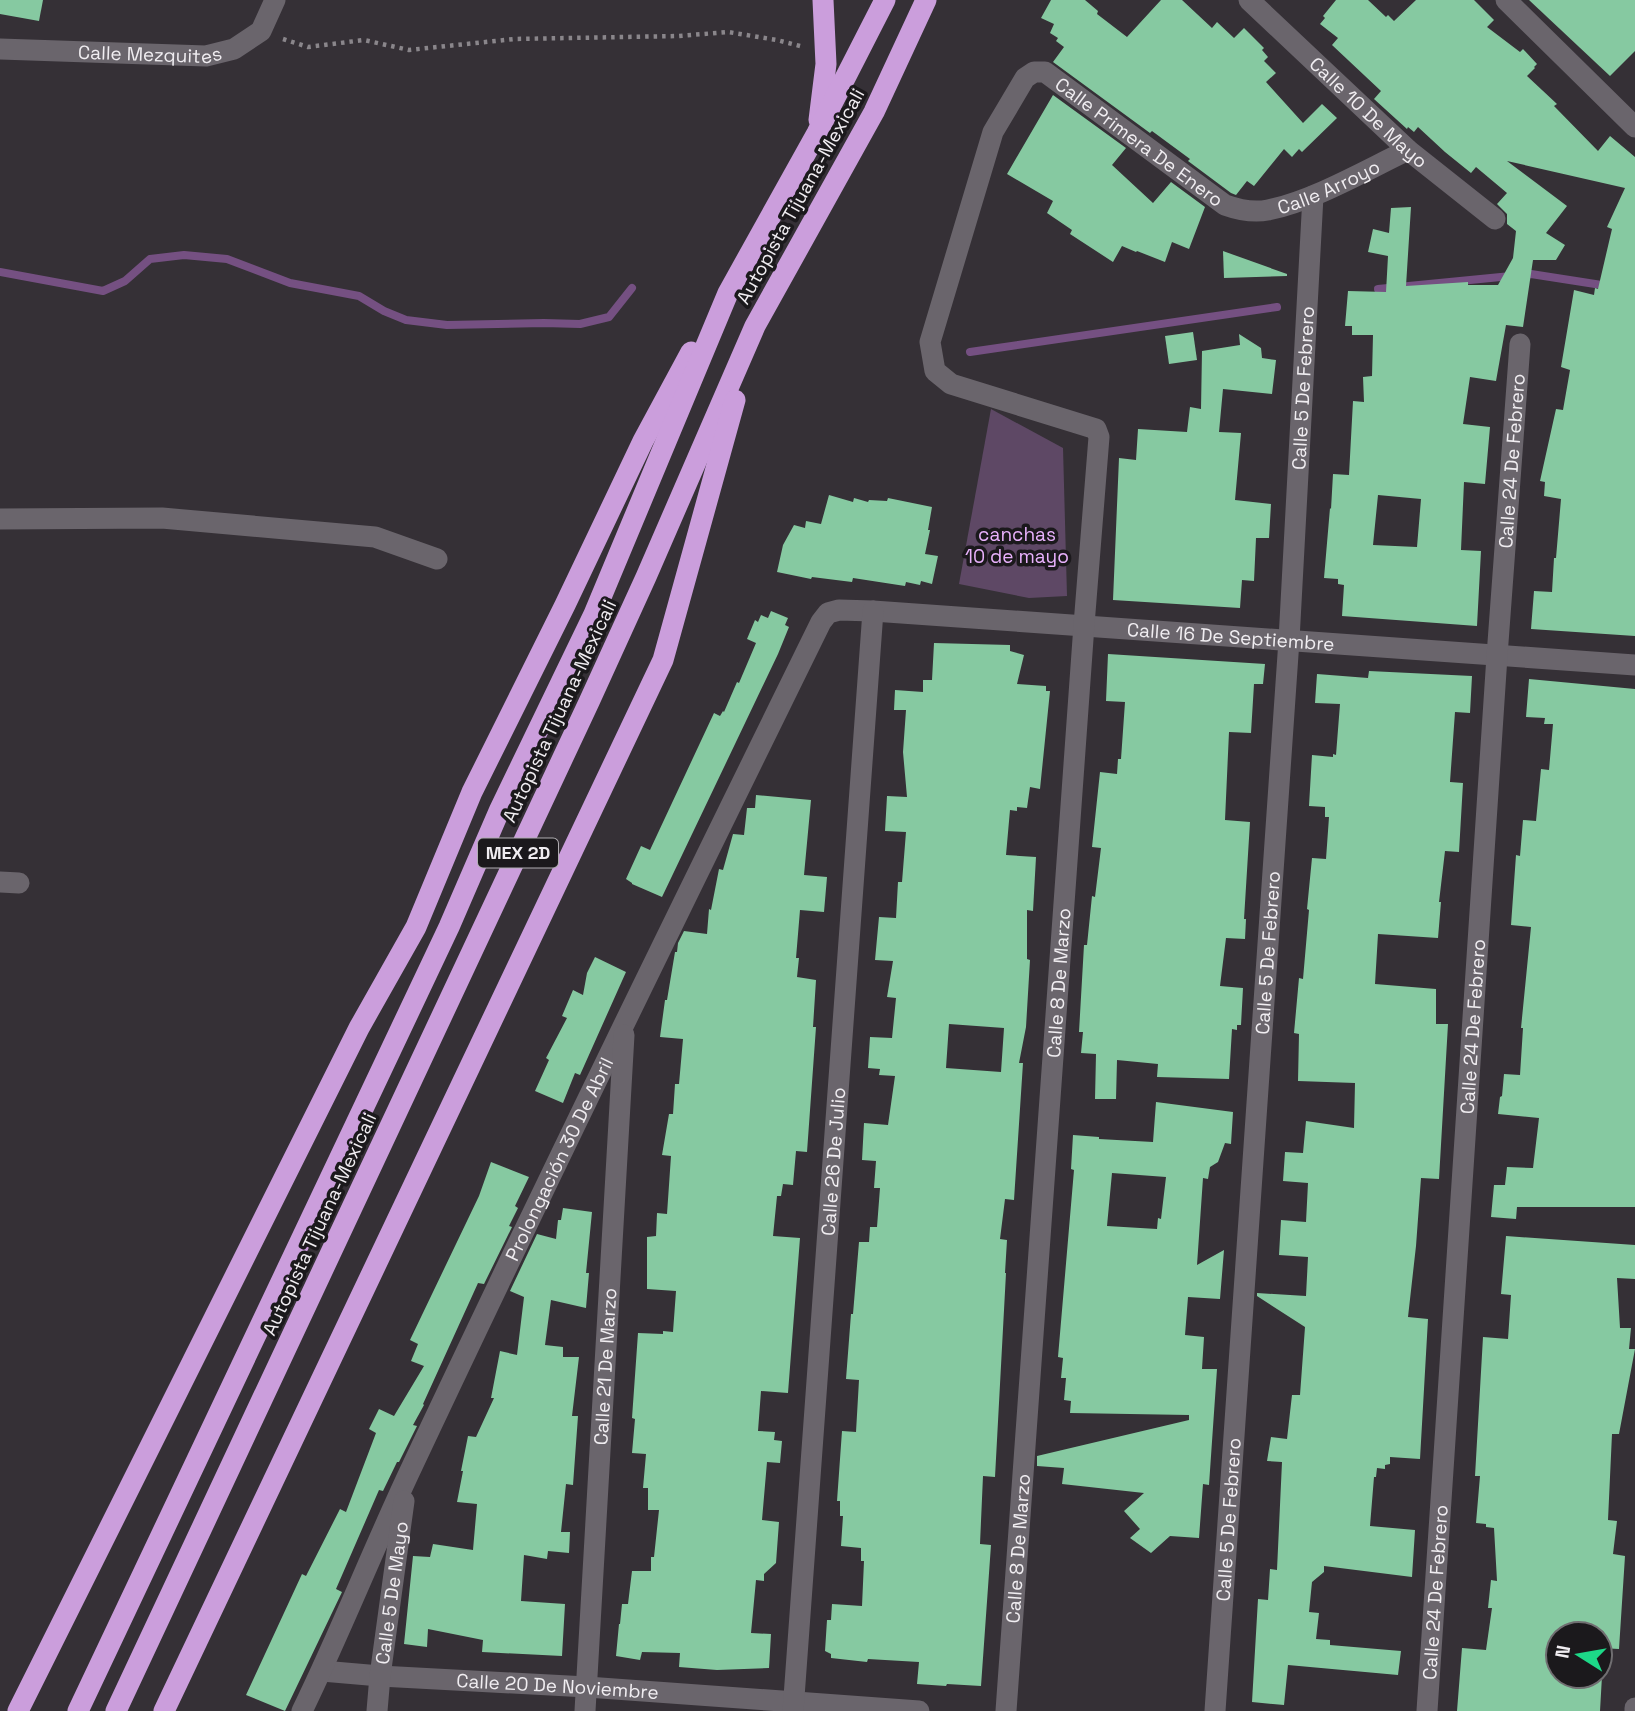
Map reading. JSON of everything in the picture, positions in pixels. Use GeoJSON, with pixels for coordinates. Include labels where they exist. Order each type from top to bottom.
{"type":"FeatureCollection","features":[{"type":"Feature","properties":{"kind":"highway"},"geometry":{"type":"LineString","coordinates":[[817,134],[826,64],[823,0]]}},
{"type":"Feature","properties":{"kind":"highway","name":"Autopista Tijuana-Mexicali"},"geometry":{"type":"LineString","coordinates":[[78,1711],[594,614],[728,293],[817,134],[886,0]]}},
{"type":"Feature","properties":{"kind":"highway","name":"Autopista Tijuana-Mexicali"},"geometry":{"type":"LineString","coordinates":[[116,1711],[589,702],[755,326],[874,112],[926,0]]}},
{"type":"Feature","properties":{"kind":"highway"},"geometry":{"type":"LineString","coordinates":[[18,1711],[359,1028],[416,927],[472,792],[643,441],[687,358],[728,293]]}},
{"type":"Feature","properties":{"kind":"highway"},"geometry":{"type":"LineString","coordinates":[[164,1711],[663,660],[755,326]]}},
{"type":"Feature","properties":{"kind":"street"},"geometry":{"type":"LineString","coordinates":[[261,31],[275,0]]}},
{"type":"Feature","properties":{"kind":"street","name":"Calle 10 De Mayo"},"geometry":{"type":"LineString","coordinates":[[1249,0],[1408,150],[1495,219]]}},
{"type":"Feature","properties":{"kind":"street"},"geometry":{"type":"LineString","coordinates":[[1506,0],[1635,127]]}},
{"type":"Feature","properties":{"kind":"street","name":"Calle Mezquites"},"geometry":{"type":"LineString","coordinates":[[0,49],[206,56],[234,49],[261,31]]}},
{"type":"Feature","properties":{"kind":"street","name":"Calle Primera De Enero"},"geometry":{"type":"LineString","coordinates":[[935,371],[930,342],[993,132],[1025,78],[1034,72],[1045,72],[1225,205],[1244,211]]}},
{"type":"Feature","properties":{"kind":"street","name":"Calle Arroyo"},"geometry":{"type":"LineString","coordinates":[[1244,211],[1267,210],[1313,196],[1408,150]]}},
{"type":"Feature","properties":{"kind":"street","name":"Calle 5 De Febrero"},"geometry":{"type":"LineString","coordinates":[[1215,1711],[1289,640],[1313,196]]}},
{"type":"Feature","properties":{"kind":"street","name":"Calle 24 De Febrero"},"geometry":{"type":"LineString","coordinates":[[1427,1711],[1520,344]]}},
{"type":"Feature","properties":{"kind":"street","name":"Calle 8 De Marzo"},"geometry":{"type":"LineString","coordinates":[[935,371],[951,384],[1096,429],[1099,437],[1006,1711]]}},
{"type":"Feature","properties":{"kind":"street"},"geometry":{"type":"LineString","coordinates":[[0,519],[162,518],[348,534],[375,537],[437,559]]}},
{"type":"Feature","properties":{"kind":"street","name":"Calle 16 De Septiembre"},"geometry":{"type":"LineString","coordinates":[[828,613],[839,610],[873,611],[1635,665]]}},
{"type":"Feature","properties":{"kind":"street","name":"Calle 26 De Julio"},"geometry":{"type":"LineString","coordinates":[[794,1706],[873,611]]}},
{"type":"Feature","properties":{"kind":"street","name":"Prolongación 30 De Abril"},"geometry":{"type":"LineString","coordinates":[[302,1711],[407,1476],[625,1023],[821,622],[828,613]]}},
{"type":"Feature","properties":{"kind":"street","name":"Calle 21 De Marzo"},"geometry":{"type":"LineString","coordinates":[[585,1711],[625,1023]]}},
{"type":"Feature","properties":{"kind":"street","name":"Calle 5 De Mayo"},"geometry":{"type":"LineString","coordinates":[[377,1711],[407,1476]]}},
{"type":"Feature","properties":{"kind":"street","name":"Calle 20 De Noviembre"},"geometry":{"type":"LineString","coordinates":[[322,1671],[587,1687],[794,1706],[919,1711]]}},
{"type":"Feature","properties":{"kind":"path"},"geometry":{"type":"LineString","coordinates":[[261,31],[308,47],[364,40],[409,50],[514,39],[678,36],[728,32],[825,51]]}},
{"type":"Feature","properties":{"kind":"green space","name":"canchas 10 de mayo"},"geometry":{"type":"Polygon","coordinates":[[[991,409],[1063,448],[1067,596],[1029,598],[959,584],[991,409]]]}},
{"type":"Feature","properties":{"kind":"building"},"geometry":{"type":"Polygon","coordinates":[[[0,0],[43,0],[39,21],[0,14],[0,0]]]}},
{"type":"Feature","properties":{"kind":"building"},"geometry":{"type":"Polygon","coordinates":[[[1051,0],[1085,0],[1098,11],[1097,14],[1127,37],[1161,0],[1182,0],[1212,28],[1217,22],[1234,38],[1244,28],[1264,48],[1262,50],[1268,57],[1264,61],[1276,73],[1266,82],[1303,123],[1322,104],[1337,118],[1302,152],[1299,149],[1292,157],[1284,149],[1254,186],[1247,181],[1236,195],[1231,193],[1152,131],[1150,133],[1053,62],[1064,47],[1056,41],[1058,38],[1050,33],[1054,24],[1041,18],[1051,0]]]}},
{"type":"Feature","properties":{"kind":"building"},"geometry":{"type":"Polygon","coordinates":[[[1336,0],[1368,0],[1394,21],[1416,0],[1474,0],[1494,20],[1487,27],[1520,52],[1523,49],[1537,64],[1527,76],[1557,104],[1554,106],[1598,151],[1610,136],[1635,157],[1635,636],[1531,629],[1534,591],[1552,592],[1561,499],[1544,496],[1545,482],[1540,481],[1556,409],[1563,410],[1570,370],[1561,367],[1574,290],[1594,295],[1595,288],[1598,289],[1612,229],[1607,227],[1625,188],[1507,161],[1567,206],[1546,233],[1565,245],[1556,260],[1533,260],[1523,327],[1506,325],[1496,381],[1470,377],[1463,424],[1490,427],[1485,484],[1464,482],[1461,550],[1481,551],[1477,626],[1342,616],[1344,585],[1338,584],[1338,579],[1324,578],[1333,474],[1349,475],[1353,401],[1364,402],[1363,377],[1372,376],[1373,335],[1352,335],[1352,326],[1345,326],[1348,291],[1386,292],[1388,256],[1368,252],[1373,229],[1389,233],[1391,208],[1411,207],[1406,286],[1468,282],[1468,285],[1498,285],[1513,258],[1516,231],[1507,224],[1507,214],[1497,204],[1507,193],[1476,167],[1471,173],[1418,127],[1414,132],[1408,127],[1407,129],[1374,99],[1381,91],[1332,45],[1338,38],[1320,24],[1325,18],[1323,16],[1336,0]],[[1378,495],[1373,545],[1417,547],[1421,499],[1378,495]]]}},
{"type":"Feature","properties":{"kind":"building"},"geometry":{"type":"Polygon","coordinates":[[[1529,0],[1635,0],[1635,51],[1610,76],[1529,0]]]}},
{"type":"Feature","properties":{"kind":"building"},"geometry":{"type":"Polygon","coordinates":[[[1053,95],[1126,148],[1112,165],[1153,203],[1171,182],[1205,207],[1189,249],[1172,242],[1165,262],[1122,246],[1113,262],[1070,234],[1072,230],[1047,213],[1053,201],[1007,174],[1053,95]]]}},
{"type":"Feature","properties":{"kind":"building"},"geometry":{"type":"Polygon","coordinates":[[[1223,251],[1287,274],[1287,276],[1224,278],[1223,251]]]}},
{"type":"Feature","properties":{"kind":"building"},"geometry":{"type":"Polygon","coordinates":[[[1193,332],[1197,360],[1169,364],[1165,336],[1193,332]]]}},
{"type":"Feature","properties":{"kind":"building"},"geometry":{"type":"Polygon","coordinates":[[[1239,334],[1261,348],[1262,358],[1276,360],[1272,394],[1223,389],[1219,432],[1241,433],[1235,500],[1271,504],[1269,538],[1256,538],[1254,581],[1242,580],[1240,608],[1113,600],[1119,458],[1136,460],[1138,429],[1187,432],[1190,407],[1201,409],[1202,351],[1240,345],[1239,334]]]}},
{"type":"Feature","properties":{"kind":"building"},"geometry":{"type":"Polygon","coordinates":[[[829,495],[853,502],[854,498],[868,502],[887,501],[888,498],[932,507],[925,554],[938,556],[932,584],[921,581],[920,585],[906,582],[905,586],[853,578],[852,582],[811,579],[777,572],[783,545],[794,525],[805,528],[806,521],[821,524],[829,495]]]}},
{"type":"Feature","properties":{"kind":"building"},"geometry":{"type":"Polygon","coordinates":[[[771,611],[788,618],[785,625],[789,627],[662,897],[632,884],[626,879],[641,846],[650,850],[714,713],[720,716],[724,712],[737,682],[739,683],[756,643],[747,639],[755,620],[758,622],[761,615],[768,618],[771,611]]]}},
{"type":"Feature","properties":{"kind":"building"},"geometry":{"type":"Polygon","coordinates":[[[934,643],[1010,645],[1010,651],[1024,655],[1017,684],[1046,686],[1046,691],[1050,691],[1040,789],[1030,787],[1027,808],[1017,807],[1017,811],[1010,810],[1006,855],[1036,857],[1033,911],[1027,910],[1027,959],[1030,960],[1026,1027],[1019,1063],[1023,1063],[1014,1200],[1005,1199],[1000,1239],[1007,1240],[995,1477],[983,1476],[980,1544],[991,1545],[981,1686],[917,1684],[919,1662],[868,1659],[867,1662],[831,1658],[831,1654],[825,1651],[827,1620],[831,1620],[832,1604],[862,1606],[864,1561],[861,1561],[861,1548],[841,1546],[843,1516],[840,1516],[840,1501],[837,1501],[842,1431],[856,1432],[859,1380],[846,1379],[859,1242],[869,1242],[870,1227],[877,1227],[880,1188],[874,1188],[876,1161],[862,1160],[864,1123],[888,1125],[895,1076],[879,1075],[880,1069],[868,1068],[870,1037],[892,1038],[896,998],[887,997],[893,961],[875,960],[879,917],[896,918],[898,882],[902,882],[906,832],[885,831],[887,796],[907,797],[903,752],[906,710],[894,710],[895,690],[923,692],[923,680],[932,680],[934,643]],[[949,1024],[946,1068],[1001,1072],[1004,1028],[949,1024]]]}},
{"type":"Feature","properties":{"kind":"building"},"geometry":{"type":"Polygon","coordinates":[[[1108,654],[1265,664],[1263,684],[1254,684],[1251,733],[1229,732],[1225,820],[1250,822],[1245,939],[1226,938],[1220,986],[1243,988],[1241,1025],[1237,1025],[1237,1030],[1232,1029],[1229,1079],[1157,1077],[1158,1064],[1117,1060],[1116,1099],[1095,1099],[1096,1054],[1081,1053],[1083,1032],[1079,1032],[1084,945],[1087,945],[1101,848],[1092,847],[1100,772],[1117,774],[1118,759],[1121,759],[1125,702],[1106,701],[1108,654]]]}},
{"type":"Feature","properties":{"kind":"building"},"geometry":{"type":"Polygon","coordinates":[[[1369,671],[1472,676],[1470,713],[1455,712],[1450,782],[1463,783],[1459,852],[1445,851],[1438,938],[1378,934],[1375,984],[1436,989],[1436,1024],[1448,1024],[1439,1179],[1421,1178],[1408,1317],[1428,1319],[1420,1459],[1390,1457],[1390,1464],[1385,1465],[1385,1469],[1377,1468],[1370,1526],[1415,1530],[1412,1577],[1324,1566],[1324,1572],[1312,1582],[1309,1612],[1319,1613],[1316,1639],[1330,1640],[1330,1645],[1401,1651],[1398,1675],[1288,1665],[1284,1705],[1252,1702],[1258,1599],[1268,1600],[1270,1569],[1277,1570],[1282,1462],[1267,1461],[1271,1437],[1287,1439],[1292,1395],[1300,1395],[1305,1327],[1257,1296],[1257,1293],[1306,1296],[1308,1257],[1279,1255],[1281,1220],[1306,1222],[1308,1183],[1283,1181],[1285,1152],[1303,1153],[1306,1121],[1354,1128],[1355,1083],[1298,1081],[1299,1034],[1294,1033],[1299,978],[1303,979],[1312,858],[1326,859],[1329,817],[1325,817],[1325,807],[1309,806],[1312,755],[1336,755],[1340,704],[1315,703],[1317,674],[1368,678],[1369,671]]]}},
{"type":"Feature","properties":{"kind":"building"},"geometry":{"type":"Polygon","coordinates":[[[1529,679],[1635,689],[1635,1207],[1517,1207],[1516,1219],[1491,1217],[1494,1185],[1505,1185],[1507,1167],[1533,1168],[1539,1118],[1498,1114],[1504,1074],[1520,1075],[1521,1028],[1531,927],[1511,925],[1516,855],[1520,856],[1523,820],[1536,821],[1541,769],[1549,770],[1553,724],[1544,724],[1545,718],[1526,717],[1529,679]]]}},
{"type":"Feature","properties":{"kind":"building"},"geometry":{"type":"Polygon","coordinates":[[[756,795],[811,800],[804,875],[827,877],[824,912],[800,910],[797,977],[816,980],[813,1027],[816,1027],[807,1152],[796,1151],[793,1185],[783,1184],[781,1196],[777,1196],[773,1236],[800,1238],[788,1393],[761,1391],[758,1431],[775,1432],[774,1440],[782,1441],[780,1463],[767,1462],[762,1520],[779,1522],[776,1563],[764,1574],[764,1581],[756,1580],[751,1633],[771,1634],[769,1668],[717,1670],[679,1667],[680,1653],[642,1652],[640,1660],[616,1656],[622,1604],[628,1604],[632,1571],[651,1571],[659,1510],[648,1510],[648,1488],[643,1488],[646,1454],[632,1453],[638,1333],[673,1332],[676,1291],[647,1289],[647,1237],[656,1236],[657,1213],[667,1214],[671,1156],[662,1155],[669,1114],[673,1114],[675,1084],[679,1084],[683,1039],[660,1037],[665,1000],[675,952],[684,931],[707,934],[709,909],[711,910],[719,869],[723,870],[733,834],[744,835],[747,808],[755,808],[756,795]]]}},
{"type":"Feature","properties":{"kind":"building"},"geometry":{"type":"Polygon","coordinates":[[[595,957],[626,972],[580,1075],[575,1073],[563,1103],[535,1091],[549,1060],[546,1058],[567,1018],[562,1016],[573,990],[583,995],[587,973],[595,957]]]}},
{"type":"Feature","properties":{"kind":"building"},"geometry":{"type":"Polygon","coordinates":[[[1156,1102],[1233,1112],[1231,1144],[1225,1143],[1218,1162],[1210,1167],[1208,1179],[1203,1178],[1197,1265],[1224,1250],[1220,1299],[1188,1297],[1185,1335],[1204,1337],[1202,1369],[1217,1369],[1209,1485],[1203,1484],[1199,1538],[1170,1536],[1151,1553],[1130,1538],[1140,1529],[1124,1511],[1144,1493],[1062,1484],[1064,1468],[1037,1466],[1037,1456],[1189,1420],[1189,1415],[1070,1413],[1071,1401],[1064,1400],[1066,1378],[1061,1378],[1063,1358],[1058,1357],[1074,1170],[1071,1169],[1073,1135],[1153,1142],[1156,1102]],[[1112,1173],[1107,1226],[1157,1229],[1158,1218],[1161,1219],[1166,1177],[1112,1173]]]}},
{"type":"Feature","properties":{"kind":"building"},"geometry":{"type":"Polygon","coordinates":[[[491,1162],[529,1177],[515,1206],[518,1208],[509,1226],[512,1227],[484,1284],[478,1283],[413,1425],[417,1426],[399,1462],[383,1491],[379,1490],[336,1589],[342,1592],[285,1711],[246,1695],[302,1574],[306,1576],[340,1509],[346,1512],[376,1433],[369,1429],[379,1409],[394,1416],[424,1366],[411,1361],[418,1344],[410,1340],[479,1196],[491,1162]]]}},
{"type":"Feature","properties":{"kind":"building"},"geometry":{"type":"Polygon","coordinates":[[[563,1208],[592,1212],[586,1273],[589,1273],[586,1308],[551,1300],[545,1345],[563,1347],[563,1357],[579,1357],[572,1416],[578,1416],[573,1485],[566,1484],[561,1532],[570,1532],[569,1553],[548,1551],[547,1559],[524,1555],[521,1601],[565,1604],[562,1656],[482,1652],[483,1640],[428,1629],[427,1647],[404,1644],[413,1556],[430,1557],[433,1544],[473,1550],[477,1504],[457,1502],[468,1436],[476,1437],[494,1398],[491,1398],[500,1351],[517,1355],[524,1297],[510,1291],[537,1234],[556,1239],[558,1220],[561,1220],[563,1208]]]}},
{"type":"Feature","properties":{"kind":"building"},"geometry":{"type":"Polygon","coordinates":[[[1506,1236],[1635,1245],[1635,1279],[1617,1278],[1620,1328],[1631,1328],[1629,1349],[1635,1349],[1619,1434],[1612,1434],[1608,1520],[1617,1521],[1613,1554],[1625,1556],[1619,1649],[1614,1649],[1614,1620],[1544,1620],[1544,1690],[1601,1690],[1600,1711],[1457,1711],[1462,1648],[1486,1650],[1492,1608],[1488,1608],[1491,1580],[1497,1581],[1494,1528],[1476,1523],[1480,1476],[1475,1476],[1483,1337],[1508,1339],[1511,1295],[1501,1294],[1506,1236]]]}},
{"type":"Feature","properties":{"kind":"waterway"},"geometry":{"type":"LineString","coordinates":[[0,272],[103,291],[125,281],[150,259],[184,255],[227,259],[290,283],[359,296],[406,320],[447,325],[580,324],[609,317],[632,288]]}},
{"type":"Feature","properties":{"kind":"waterway"},"geometry":{"type":"LineString","coordinates":[[1523,275],[1608,286]]}},
{"type":"Feature","properties":{"kind":"waterway"},"geometry":{"type":"LineString","coordinates":[[1378,289],[1511,276]]}},
{"type":"Feature","properties":{"kind":"waterway"},"geometry":{"type":"LineString","coordinates":[[970,352],[1277,307]]}}]}
